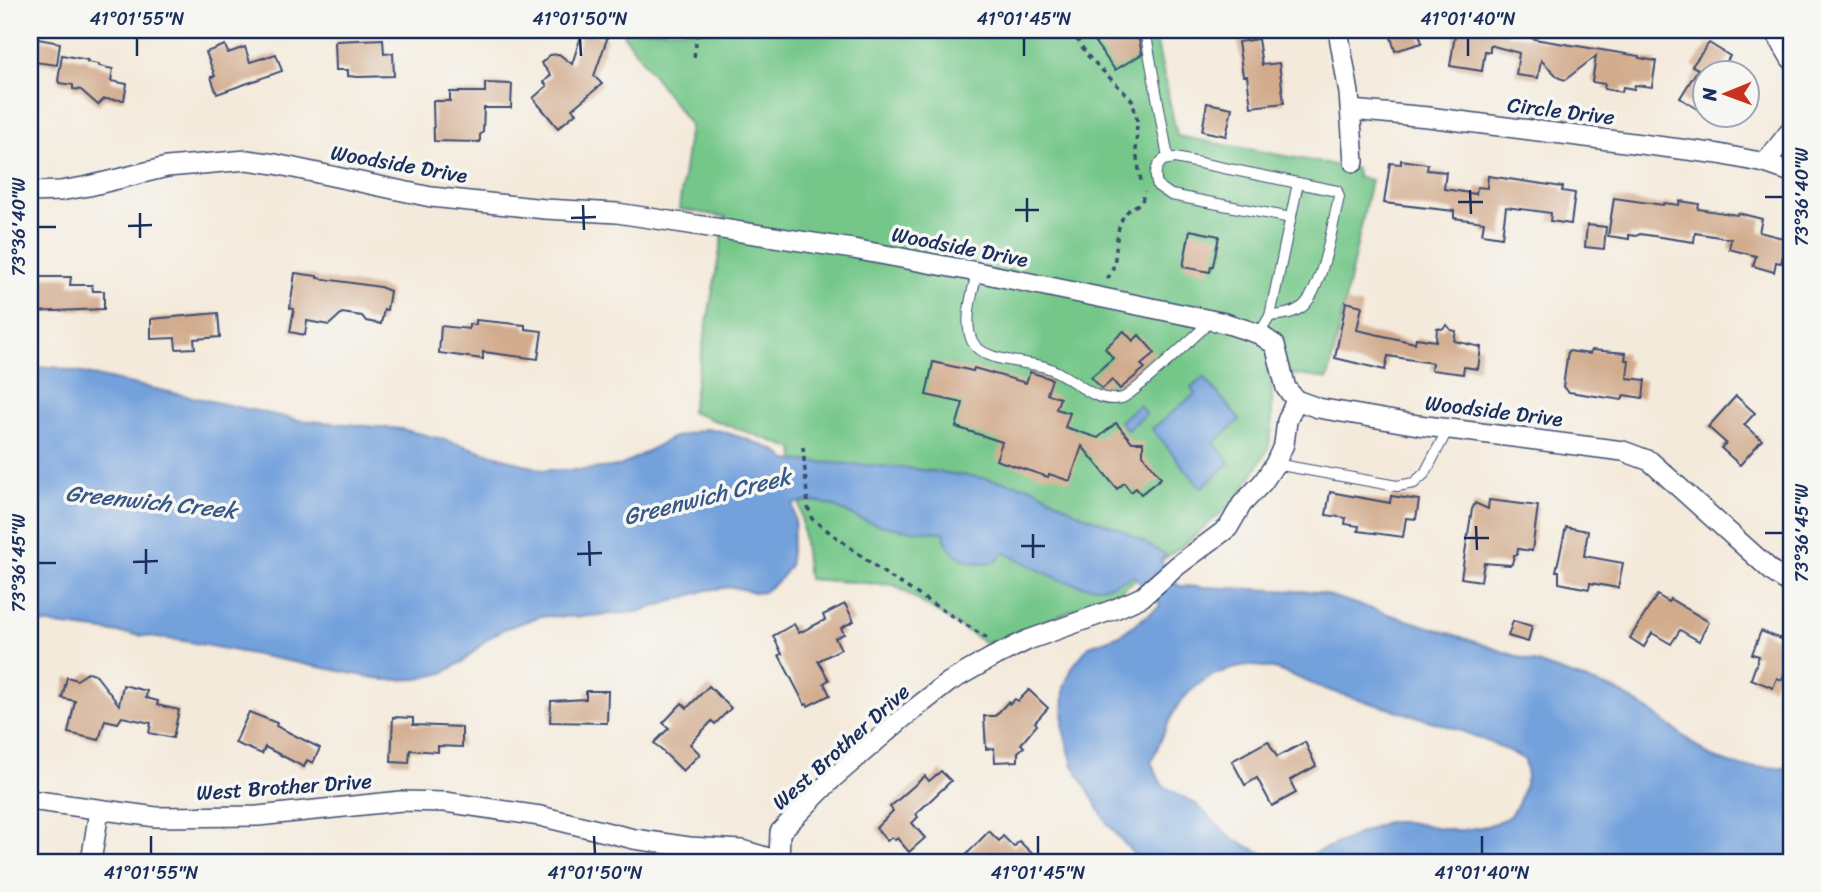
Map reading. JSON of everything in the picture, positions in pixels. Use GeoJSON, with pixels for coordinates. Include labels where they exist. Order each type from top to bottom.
{"type":"FeatureCollection","features":[{"type":"Feature","properties":{"kind":"street"},"geometry":{"type":"LineString","coordinates":[[1338,30],[1351,110],[1354,162]]}},
{"type":"Feature","properties":{"kind":"street"},"geometry":{"type":"LineString","coordinates":[[1774,30],[1791,59]]}},
{"type":"Feature","properties":{"kind":"street","name":"Circle Drive"},"geometry":{"type":"LineString","coordinates":[[1351,110],[1428,117],[1720,154],[1765,163],[1791,172]]}},
{"type":"Feature","properties":{"kind":"street"},"geometry":{"type":"LineString","coordinates":[[1765,163],[1791,130]]}},
{"type":"Feature","properties":{"kind":"street","name":"Woodside Drive"},"geometry":{"type":"LineString","coordinates":[[30,192],[61,191],[194,163],[247,160],[275,163],[431,197],[617,214],[712,226],[977,272],[1225,323],[1259,334]]}},
{"type":"Feature","properties":{"kind":"street"},"geometry":{"type":"LineString","coordinates":[[1259,334],[1275,345],[1286,388],[1296,400]]}},
{"type":"Feature","properties":{"kind":"street","name":"Woodside Drive"},"geometry":{"type":"LineString","coordinates":[[1296,400],[1318,408],[1448,429],[1623,451],[1650,461],[1774,573],[1791,584]]}},
{"type":"Feature","properties":{"kind":"street","name":"West Brother Drive"},"geometry":{"type":"LineString","coordinates":[[30,800],[156,817],[258,816],[401,801],[445,802],[540,816],[634,839],[688,847],[742,850],[780,862],[780,832],[832,779],[949,682],[1006,651],[1142,597],[1228,528],[1242,504],[1263,482],[1275,464],[1284,444],[1287,421],[1296,400]]}},
{"type":"Feature","properties":{"kind":"street"},"geometry":{"type":"LineString","coordinates":[[91,862],[99,811]]}},
{"type":"Feature","properties":{"kind":"lane"},"geometry":{"type":"LineString","coordinates":[[1145,30],[1168,158]]}},
{"type":"Feature","properties":{"kind":"lane"},"geometry":{"type":"LineString","coordinates":[[1270,316],[1293,313],[1307,303],[1320,275],[1339,197],[1335,190],[1168,158],[1160,163],[1155,177],[1158,186],[1171,195],[1291,218]]}},
{"type":"Feature","properties":{"kind":"lane"},"geometry":{"type":"LineString","coordinates":[[1259,334],[1270,316],[1298,183]]}},
{"type":"Feature","properties":{"kind":"lane"},"geometry":{"type":"LineString","coordinates":[[977,272],[970,306],[970,326],[972,341],[983,353],[1047,367],[1077,386],[1106,399],[1125,398],[1211,321]]}},
{"type":"Feature","properties":{"kind":"lane"},"geometry":{"type":"LineString","coordinates":[[1275,464],[1397,486],[1414,483],[1425,473],[1448,429]]}},
{"type":"Feature","properties":{"kind":"path"},"geometry":{"type":"LineString","coordinates":[[694,57],[698,30]]}},
{"type":"Feature","properties":{"kind":"path"},"geometry":{"type":"LineString","coordinates":[[1071,30],[1088,56],[1132,100],[1137,119],[1137,161],[1144,197],[1142,202],[1125,215],[1119,233],[1113,272],[1100,283]]}},
{"type":"Feature","properties":{"kind":"path"},"geometry":{"type":"LineString","coordinates":[[803,447],[808,508],[813,519],[887,575],[1006,651]]}},
{"type":"Feature","properties":{"kind":"green space"},"geometry":{"type":"Polygon","coordinates":[[[620,30],[1154,30],[1177,136],[1356,169],[1357,177],[1371,180],[1328,379],[1268,371],[1272,388],[1272,429],[1268,449],[1239,497],[1189,541],[1117,593],[987,644],[894,585],[808,579],[794,449],[691,412],[726,217],[679,209],[690,125],[620,30]]]}},
{"type":"Feature","properties":{"kind":"water","name":"Greenwich Creek"},"geometry":{"type":"Polygon","coordinates":[[[54,367],[298,420],[401,429],[543,470],[620,466],[672,438],[705,429],[746,439],[777,451],[787,460],[907,468],[1032,487],[1080,514],[1120,529],[1166,555],[1160,560],[1179,586],[1318,592],[1615,690],[1649,710],[1711,757],[1743,767],[1791,768],[1791,862],[1294,862],[1386,822],[1407,822],[1457,831],[1487,826],[1508,818],[1518,804],[1527,778],[1525,760],[1457,729],[1334,692],[1284,672],[1252,666],[1216,674],[1194,688],[1172,716],[1151,762],[1162,785],[1196,804],[1231,838],[1280,862],[1140,862],[1107,823],[1073,765],[1063,729],[1064,687],[1073,666],[1089,646],[1120,635],[1160,606],[1159,602],[1133,576],[1107,586],[1094,587],[1054,577],[1004,552],[997,561],[971,561],[950,548],[944,532],[881,525],[816,502],[793,504],[795,522],[789,567],[778,581],[764,592],[757,593],[733,587],[707,590],[638,612],[579,617],[541,616],[504,629],[486,640],[464,661],[443,673],[418,679],[386,680],[184,641],[30,623],[30,368],[54,367]]]}},
{"type":"Feature","properties":{"kind":"water"},"geometry":{"type":"Polygon","coordinates":[[[1204,377],[1240,420],[1214,443],[1230,463],[1201,488],[1152,429],[1195,394],[1191,388],[1204,377]]]}},
{"type":"Feature","properties":{"kind":"water"},"geometry":{"type":"Polygon","coordinates":[[[1139,405],[1146,414],[1127,430],[1120,421],[1139,405]]]}},
{"type":"Feature","properties":{"kind":"building"},"geometry":{"type":"Polygon","coordinates":[[[583,30],[607,39],[594,76],[602,84],[572,109],[576,113],[558,128],[533,98],[547,86],[544,82],[551,75],[541,63],[550,55],[559,54],[572,64],[583,30]]]}},
{"type":"Feature","properties":{"kind":"building"},"geometry":{"type":"Polygon","coordinates":[[[1086,30],[1135,30],[1142,54],[1115,70],[1086,30]]]}},
{"type":"Feature","properties":{"kind":"building"},"geometry":{"type":"Polygon","coordinates":[[[1389,30],[1418,30],[1422,43],[1395,51],[1389,30]]]}},
{"type":"Feature","properties":{"kind":"building"},"geometry":{"type":"Polygon","coordinates":[[[1453,30],[1507,30],[1507,35],[1639,56],[1656,61],[1652,87],[1623,87],[1622,92],[1604,89],[1605,84],[1592,82],[1596,56],[1565,80],[1559,78],[1541,60],[1538,78],[1516,75],[1519,53],[1490,45],[1490,52],[1485,51],[1482,71],[1450,66],[1455,35],[1452,34],[1453,30]]]}},
{"type":"Feature","properties":{"kind":"building"},"geometry":{"type":"Polygon","coordinates":[[[38,39],[60,43],[57,65],[34,62],[38,39]]]}},
{"type":"Feature","properties":{"kind":"building"},"geometry":{"type":"Polygon","coordinates":[[[383,39],[384,54],[393,53],[394,76],[348,76],[348,70],[336,70],[335,41],[383,39]]]}},
{"type":"Feature","properties":{"kind":"building"},"geometry":{"type":"Polygon","coordinates":[[[1258,39],[1262,65],[1279,63],[1284,103],[1251,107],[1247,76],[1243,76],[1238,42],[1258,39]]]}},
{"type":"Feature","properties":{"kind":"building"},"geometry":{"type":"Polygon","coordinates":[[[1709,43],[1730,56],[1728,60],[1696,60],[1709,43]]]}},
{"type":"Feature","properties":{"kind":"building"},"geometry":{"type":"Polygon","coordinates":[[[225,45],[228,53],[245,47],[250,62],[276,54],[282,71],[217,94],[211,77],[215,76],[206,52],[225,45]]]}},
{"type":"Feature","properties":{"kind":"building"},"geometry":{"type":"Polygon","coordinates":[[[62,55],[113,69],[111,81],[127,84],[124,100],[104,99],[98,105],[81,90],[73,89],[73,85],[60,83],[58,81],[62,55]]]}},
{"type":"Feature","properties":{"kind":"building"},"geometry":{"type":"Polygon","coordinates":[[[1692,79],[1692,106],[1680,98],[1692,79]]]}},
{"type":"Feature","properties":{"kind":"building"},"geometry":{"type":"Polygon","coordinates":[[[485,83],[512,84],[511,108],[484,108],[480,142],[434,141],[433,101],[450,101],[450,92],[485,92],[485,83]]]}},
{"type":"Feature","properties":{"kind":"building"},"geometry":{"type":"Polygon","coordinates":[[[1207,103],[1232,108],[1226,136],[1202,131],[1207,103]]]}},
{"type":"Feature","properties":{"kind":"building"},"geometry":{"type":"Polygon","coordinates":[[[1401,160],[1428,164],[1427,170],[1446,172],[1444,189],[1476,194],[1477,187],[1487,188],[1488,176],[1563,187],[1562,191],[1575,193],[1571,224],[1550,221],[1551,213],[1506,207],[1502,237],[1482,234],[1484,222],[1454,218],[1454,211],[1384,203],[1390,163],[1401,164],[1401,160]]]}},
{"type":"Feature","properties":{"kind":"building"},"geometry":{"type":"Polygon","coordinates":[[[1614,198],[1663,205],[1679,205],[1680,201],[1699,204],[1698,209],[1738,213],[1762,219],[1759,232],[1787,239],[1781,263],[1776,262],[1774,272],[1753,266],[1756,256],[1729,249],[1731,239],[1695,233],[1694,242],[1640,234],[1629,235],[1629,239],[1608,236],[1614,198]]]}},
{"type":"Feature","properties":{"kind":"building"},"geometry":{"type":"Polygon","coordinates":[[[1587,225],[1606,227],[1604,249],[1585,247],[1587,225]]]}},
{"type":"Feature","properties":{"kind":"building"},"geometry":{"type":"Polygon","coordinates":[[[1190,230],[1219,236],[1210,272],[1183,267],[1190,230]]]}},
{"type":"Feature","properties":{"kind":"building"},"geometry":{"type":"Polygon","coordinates":[[[295,273],[390,291],[387,310],[384,309],[381,324],[366,321],[362,316],[342,313],[329,325],[307,321],[305,335],[290,332],[295,273]]]}},
{"type":"Feature","properties":{"kind":"building"},"geometry":{"type":"Polygon","coordinates":[[[30,277],[71,277],[70,285],[92,285],[93,291],[104,291],[104,309],[30,312],[30,277]]]}},
{"type":"Feature","properties":{"kind":"building"},"geometry":{"type":"Polygon","coordinates":[[[1346,302],[1362,306],[1357,330],[1415,343],[1416,338],[1436,341],[1437,328],[1442,329],[1447,325],[1456,331],[1454,341],[1481,347],[1478,369],[1464,367],[1463,374],[1431,370],[1432,363],[1388,356],[1385,370],[1335,358],[1346,302]]]}},
{"type":"Feature","properties":{"kind":"building"},"geometry":{"type":"Polygon","coordinates":[[[218,313],[220,337],[194,339],[195,348],[176,349],[175,338],[151,339],[151,319],[218,313]]]}},
{"type":"Feature","properties":{"kind":"building"},"geometry":{"type":"Polygon","coordinates":[[[476,320],[525,325],[525,329],[542,331],[538,359],[483,352],[483,359],[439,353],[441,326],[469,329],[469,324],[476,325],[476,320]]]}},
{"type":"Feature","properties":{"kind":"building"},"geometry":{"type":"Polygon","coordinates":[[[1124,331],[1133,341],[1139,335],[1155,353],[1141,365],[1145,368],[1120,389],[1112,380],[1102,389],[1091,377],[1113,358],[1105,348],[1124,331]]]}},
{"type":"Feature","properties":{"kind":"building"},"geometry":{"type":"Polygon","coordinates":[[[1591,350],[1626,353],[1625,360],[1629,360],[1627,378],[1645,380],[1643,398],[1624,395],[1622,400],[1569,392],[1563,387],[1568,351],[1590,354],[1591,350]]]}},
{"type":"Feature","properties":{"kind":"building"},"geometry":{"type":"Polygon","coordinates":[[[933,362],[973,371],[974,368],[1026,383],[1030,372],[1052,379],[1047,394],[1060,398],[1056,409],[1070,413],[1065,427],[1098,438],[1116,423],[1132,442],[1143,442],[1143,455],[1161,478],[1141,494],[1136,488],[1131,492],[1124,483],[1117,489],[1082,446],[1070,481],[1049,474],[1048,477],[996,460],[1002,442],[956,427],[963,403],[926,395],[933,362]]]}},
{"type":"Feature","properties":{"kind":"building"},"geometry":{"type":"Polygon","coordinates":[[[1736,396],[1755,413],[1744,425],[1762,440],[1740,465],[1721,448],[1726,443],[1708,427],[1736,396]]]}},
{"type":"Feature","properties":{"kind":"building"},"geometry":{"type":"Polygon","coordinates":[[[1330,492],[1390,503],[1391,496],[1419,500],[1416,519],[1406,518],[1403,537],[1358,531],[1359,526],[1345,524],[1346,518],[1326,515],[1330,492]]]}},
{"type":"Feature","properties":{"kind":"building"},"geometry":{"type":"Polygon","coordinates":[[[1489,500],[1538,506],[1532,551],[1518,549],[1510,565],[1484,563],[1481,581],[1461,578],[1472,509],[1475,503],[1488,509],[1489,500]]]}},
{"type":"Feature","properties":{"kind":"building"},"geometry":{"type":"Polygon","coordinates":[[[1566,527],[1588,531],[1584,556],[1623,563],[1618,588],[1590,583],[1589,589],[1559,583],[1559,571],[1556,571],[1566,527]]]}},
{"type":"Feature","properties":{"kind":"building"},"geometry":{"type":"Polygon","coordinates":[[[1657,595],[1669,602],[1670,599],[1709,622],[1699,641],[1680,630],[1671,644],[1652,633],[1644,647],[1630,638],[1657,595]]]}},
{"type":"Feature","properties":{"kind":"building"},"geometry":{"type":"Polygon","coordinates":[[[845,604],[854,621],[841,628],[844,634],[835,638],[841,649],[818,661],[829,680],[824,683],[830,695],[805,705],[779,655],[782,654],[773,636],[794,624],[799,633],[825,620],[823,615],[845,604]]]}},
{"type":"Feature","properties":{"kind":"building"},"geometry":{"type":"Polygon","coordinates":[[[1513,621],[1532,626],[1528,642],[1508,636],[1513,621]]]}},
{"type":"Feature","properties":{"kind":"building"},"geometry":{"type":"Polygon","coordinates":[[[1761,631],[1791,643],[1791,655],[1782,680],[1777,678],[1773,688],[1751,679],[1759,656],[1752,654],[1761,631]]]}},
{"type":"Feature","properties":{"kind":"building"},"geometry":{"type":"Polygon","coordinates":[[[89,672],[95,674],[119,705],[123,685],[147,691],[146,698],[158,701],[157,705],[179,710],[173,738],[149,733],[151,723],[122,717],[118,723],[105,720],[99,740],[68,733],[75,701],[62,698],[67,677],[77,680],[89,672]]]}},
{"type":"Feature","properties":{"kind":"building"},"geometry":{"type":"Polygon","coordinates":[[[709,686],[731,708],[715,724],[712,721],[690,744],[700,754],[683,771],[654,743],[669,728],[663,723],[682,703],[687,708],[709,686]]]}},
{"type":"Feature","properties":{"kind":"building"},"geometry":{"type":"Polygon","coordinates":[[[1029,690],[1048,708],[1021,744],[1024,747],[1018,752],[1018,761],[995,762],[994,748],[986,749],[984,716],[995,716],[1008,702],[1010,704],[1015,699],[1018,701],[1029,690]]]}},
{"type":"Feature","properties":{"kind":"building"},"geometry":{"type":"Polygon","coordinates":[[[586,691],[608,691],[607,723],[550,722],[551,701],[586,699],[586,691]]]}},
{"type":"Feature","properties":{"kind":"building"},"geometry":{"type":"Polygon","coordinates":[[[249,712],[277,723],[276,726],[320,748],[313,763],[307,760],[304,767],[265,747],[262,754],[235,743],[249,712]]]}},
{"type":"Feature","properties":{"kind":"building"},"geometry":{"type":"Polygon","coordinates":[[[393,717],[413,718],[413,725],[462,727],[462,747],[438,746],[438,752],[410,750],[409,763],[391,762],[393,717]]]}},
{"type":"Feature","properties":{"kind":"building"},"geometry":{"type":"Polygon","coordinates":[[[1268,741],[1277,757],[1305,742],[1316,766],[1290,780],[1296,793],[1272,806],[1257,778],[1245,785],[1232,761],[1268,741]]]}},
{"type":"Feature","properties":{"kind":"building"},"geometry":{"type":"Polygon","coordinates":[[[941,771],[951,781],[916,814],[918,817],[912,823],[925,838],[909,852],[897,838],[895,840],[892,837],[887,841],[876,828],[893,811],[890,807],[925,776],[929,781],[941,771]]]}},
{"type":"Feature","properties":{"kind":"building"},"geometry":{"type":"Polygon","coordinates":[[[989,831],[999,841],[1003,836],[1014,847],[1019,841],[1041,862],[959,862],[989,831]]]}}]}
